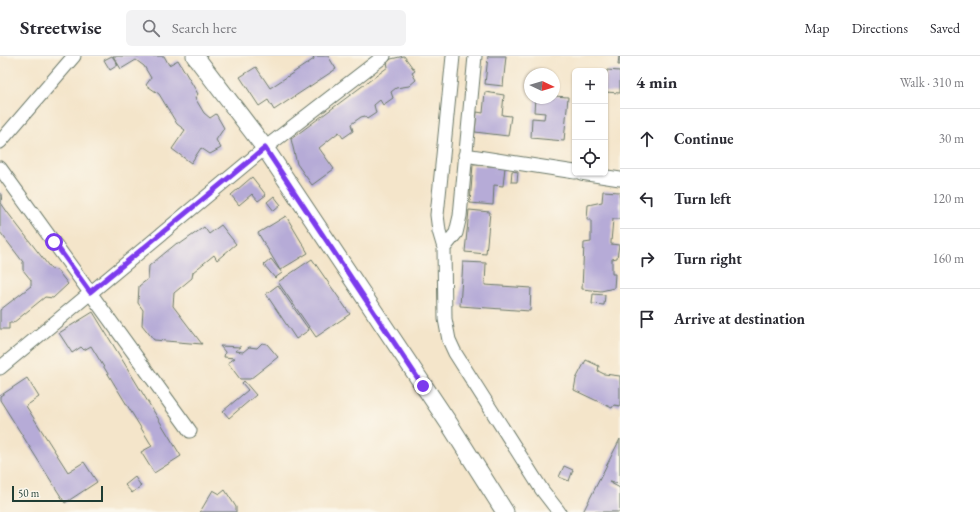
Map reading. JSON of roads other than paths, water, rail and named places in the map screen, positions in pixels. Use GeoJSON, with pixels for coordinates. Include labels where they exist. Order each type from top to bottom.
{"type":"FeatureCollection","features":[{"type":"Feature","properties":{"kind":"street"},"geometry":{"type":"LineString","coordinates":[[0,142],[74,56]]}},
{"type":"Feature","properties":{"kind":"street"},"geometry":{"type":"LineString","coordinates":[[195,56],[265,148],[450,425],[505,512]]}},
{"type":"Feature","properties":{"kind":"street"},"geometry":{"type":"LineString","coordinates":[[0,368],[265,148],[384,56]]}},
{"type":"Feature","properties":{"kind":"street"},"geometry":{"type":"LineString","coordinates":[[453,56],[437,215],[439,231],[444,248],[444,305],[449,340],[455,353],[538,484],[559,512]]}},
{"type":"Feature","properties":{"kind":"street"},"geometry":{"type":"LineString","coordinates":[[444,248],[456,233],[458,225],[475,56]]}},
{"type":"Feature","properties":{"kind":"street"},"geometry":{"type":"LineString","coordinates":[[465,156],[572,172]]}},
{"type":"Feature","properties":{"kind":"street"},"geometry":{"type":"LineString","coordinates":[[0,168],[190,431]]}},
{"type":"Feature","properties":{"kind":"street"},"geometry":{"type":"LineString","coordinates":[[600,176],[620,179]]}}]}
